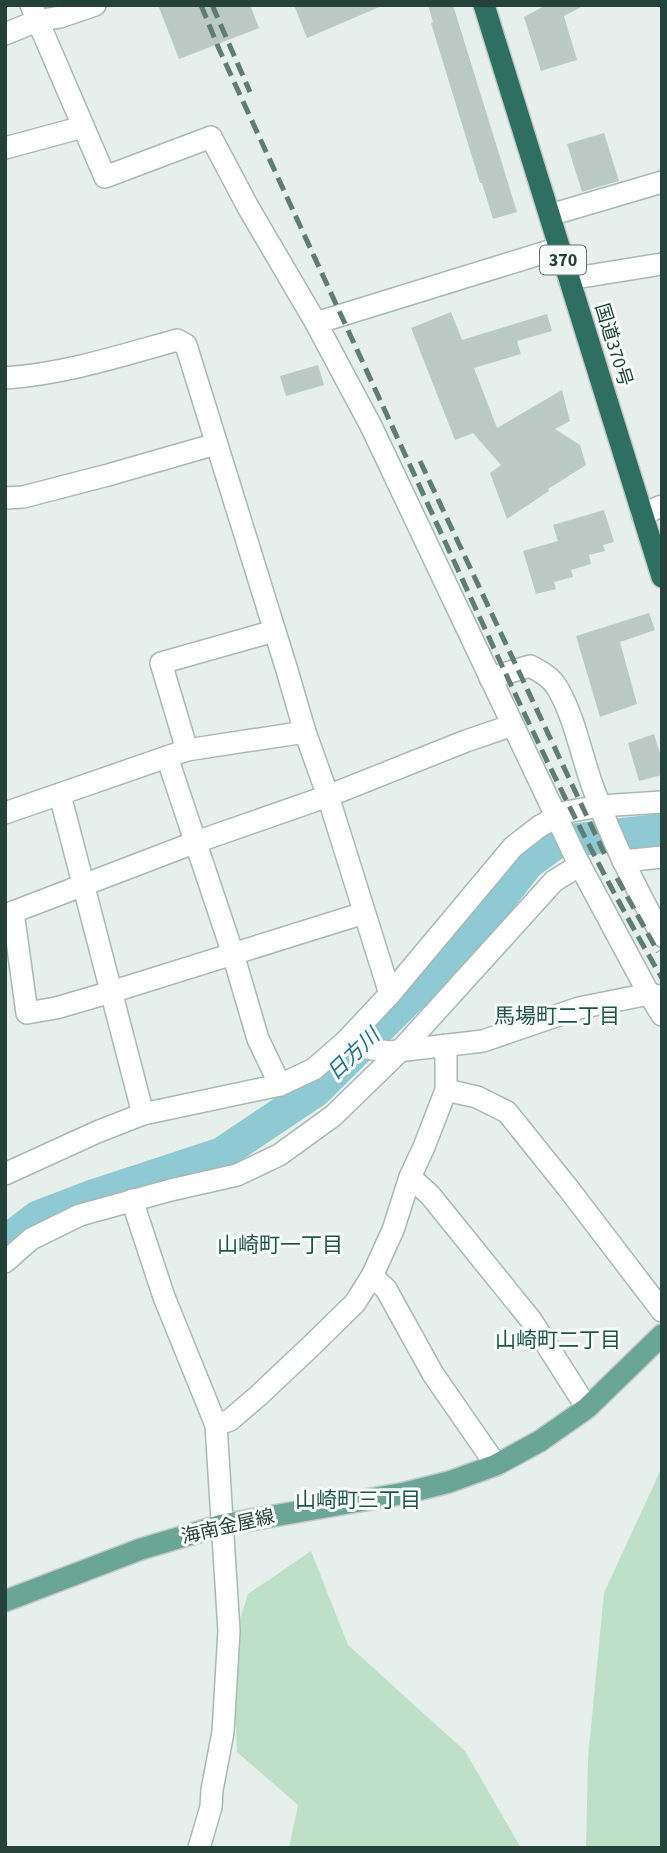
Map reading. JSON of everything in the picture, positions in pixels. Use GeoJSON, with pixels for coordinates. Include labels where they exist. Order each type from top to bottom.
{"type":"FeatureCollection","features":[{"type":"Feature","properties":{"kind":"highway","name":"国道370号"},"geometry":{"type":"LineString","coordinates":[[485,5],[569,279],[652,510],[662,578]]}},
{"type":"Feature","properties":{"kind":"main road","name":"海南金屋線"},"geometry":{"type":"LineString","coordinates":[[5,1601],[141,1549],[222,1525],[405,1493],[449,1482],[496,1465],[540,1441],[587,1408],[662,1335]]}},
{"type":"Feature","properties":{"kind":"street"},"geometry":{"type":"LineString","coordinates":[[5,34],[34,13],[57,5]]}},
{"type":"Feature","properties":{"kind":"street"},"geometry":{"type":"LineString","coordinates":[[34,13],[60,17],[95,5]]}},
{"type":"Feature","properties":{"kind":"street"},"geometry":{"type":"LineString","coordinates":[[34,13],[106,177],[211,137],[371,426],[578,861],[655,995],[662,1015]]}},
{"type":"Feature","properties":{"kind":"street"},"geometry":{"type":"LineString","coordinates":[[5,148],[83,127]]}},
{"type":"Feature","properties":{"kind":"street"},"geometry":{"type":"LineString","coordinates":[[550,215],[662,182]]}},
{"type":"Feature","properties":{"kind":"street"},"geometry":{"type":"LineString","coordinates":[[316,323],[559,248]]}},
{"type":"Feature","properties":{"kind":"street"},"geometry":{"type":"LineString","coordinates":[[569,279],[662,264]]}},
{"type":"Feature","properties":{"kind":"street"},"geometry":{"type":"LineString","coordinates":[[5,378],[90,365],[177,340],[186,345],[305,732],[328,796],[390,994]]}},
{"type":"Feature","properties":{"kind":"street"},"geometry":{"type":"LineString","coordinates":[[5,498],[23,497],[216,444]]}},
{"type":"Feature","properties":{"kind":"street"},"geometry":{"type":"LineString","coordinates":[[274,631],[161,663],[196,842],[258,1039],[280,1085]]}},
{"type":"Feature","properties":{"kind":"street"},"geometry":{"type":"LineString","coordinates":[[490,678],[530,666],[546,674],[558,689],[601,811],[620,855],[662,936]]}},
{"type":"Feature","properties":{"kind":"street"},"geometry":{"type":"LineString","coordinates":[[364,913],[111,992],[27,1013],[13,912],[513,725]]}},
{"type":"Feature","properties":{"kind":"street"},"geometry":{"type":"LineString","coordinates":[[5,813],[177,753],[305,732]]}},
{"type":"Feature","properties":{"kind":"street"},"geometry":{"type":"LineString","coordinates":[[60,795],[143,1114]]}},
{"type":"Feature","properties":{"kind":"street"},"geometry":{"type":"LineString","coordinates":[[5,1174],[143,1114],[280,1085],[314,1069],[350,1043],[513,847],[540,826],[559,821],[566,812],[601,811],[662,802]]}},
{"type":"Feature","properties":{"kind":"street"},"geometry":{"type":"LineString","coordinates":[[620,855],[662,857]]}},
{"type":"Feature","properties":{"kind":"street"},"geometry":{"type":"LineString","coordinates":[[5,1262],[31,1239],[80,1215],[237,1175],[279,1155],[333,1116],[554,881],[578,861]]}},
{"type":"Feature","properties":{"kind":"street"},"geometry":{"type":"LineString","coordinates":[[350,1043],[394,1051],[483,1041],[579,1008],[655,995]]}},
{"type":"Feature","properties":{"kind":"street"},"geometry":{"type":"LineString","coordinates":[[216,1425],[230,1420],[310,1347],[355,1303],[372,1276],[393,1230],[410,1177],[446,1090],[446,1045]]}},
{"type":"Feature","properties":{"kind":"street"},"geometry":{"type":"LineString","coordinates":[[446,1090],[477,1097],[508,1112],[662,1311]]}},
{"type":"Feature","properties":{"kind":"street"},"geometry":{"type":"LineString","coordinates":[[410,1177],[430,1195],[531,1320],[587,1408]]}},
{"type":"Feature","properties":{"kind":"street"},"geometry":{"type":"LineString","coordinates":[[132,1200],[164,1297],[216,1425],[229,1631],[223,1732],[211,1807],[199,1848]]}},
{"type":"Feature","properties":{"kind":"street"},"geometry":{"type":"LineString","coordinates":[[372,1276],[386,1289],[433,1374],[496,1465]]}},
{"type":"Feature","properties":{"kind":"green space"},"geometry":{"type":"Polygon","coordinates":[[[662,1467],[662,1848],[586,1848],[588,1758],[604,1593],[662,1467]]]}},
{"type":"Feature","properties":{"kind":"green space"},"geometry":{"type":"Polygon","coordinates":[[[311,1551],[348,1645],[465,1751],[521,1848],[289,1848],[298,1805],[237,1752],[233,1641],[248,1594],[311,1551]]]}},
{"type":"Feature","properties":{"kind":"building"},"geometry":{"type":"Polygon","coordinates":[[[158,5],[250,5],[259,28],[179,59],[158,5]]]}},
{"type":"Feature","properties":{"kind":"building"},"geometry":{"type":"Polygon","coordinates":[[[294,5],[384,5],[307,38],[294,5]]]}},
{"type":"Feature","properties":{"kind":"building"},"geometry":{"type":"Polygon","coordinates":[[[428,5],[453,5],[517,212],[493,219],[431,23],[433,22],[428,5]]]}},
{"type":"Feature","properties":{"kind":"building"},"geometry":{"type":"Polygon","coordinates":[[[546,5],[585,5],[564,16],[577,60],[541,71],[524,17],[546,5]]]}},
{"type":"Feature","properties":{"kind":"building"},"geometry":{"type":"Polygon","coordinates":[[[604,133],[619,181],[582,192],[567,144],[604,133]]]}},
{"type":"Feature","properties":{"kind":"building"},"geometry":{"type":"Polygon","coordinates":[[[451,312],[462,340],[547,314],[552,331],[517,341],[521,354],[474,368],[497,428],[562,390],[570,421],[555,429],[580,445],[586,465],[507,519],[490,473],[501,465],[473,433],[455,440],[411,328],[451,312]]]}},
{"type":"Feature","properties":{"kind":"building"},"geometry":{"type":"Polygon","coordinates":[[[318,365],[324,385],[286,396],[280,376],[318,365]]]}},
{"type":"Feature","properties":{"kind":"building"},"geometry":{"type":"Polygon","coordinates":[[[604,510],[614,542],[603,545],[605,551],[589,555],[591,564],[571,570],[573,577],[554,582],[556,589],[536,594],[523,551],[558,541],[553,525],[604,510]]]}},
{"type":"Feature","properties":{"kind":"building"},"geometry":{"type":"Polygon","coordinates":[[[649,613],[655,630],[620,642],[637,704],[600,717],[576,636],[649,613]]]}},
{"type":"Feature","properties":{"kind":"building"},"geometry":{"type":"Polygon","coordinates":[[[654,734],[662,760],[662,775],[639,781],[628,743],[654,734]]]}},
{"type":"Feature","properties":{"kind":"waterway","name":"日方川"},"geometry":{"type":"LineString","coordinates":[[5,1242],[38,1217],[221,1154],[315,1091],[467,941],[528,863],[557,842],[662,830]]}},
{"type":"Feature","properties":{"kind":"railway"},"geometry":{"type":"LineString","coordinates":[[201,5],[523,710],[603,872],[662,978]]}},
{"type":"Feature","properties":{"kind":"railway"},"geometry":{"type":"LineString","coordinates":[[212,5],[250,92]]}},
{"type":"Feature","properties":{"kind":"railway"},"geometry":{"type":"LineString","coordinates":[[420,461],[606,857]]}},
{"type":"Feature","properties":{"kind":"railway"},"geometry":{"type":"LineString","coordinates":[[617,878],[658,952]]}},
{"type":"Feature","properties":{"kind":"district","name":"馬場町二丁目"},"geometry":{"type":"Point","coordinates":[557,1016]}},
{"type":"Feature","properties":{"kind":"district","name":"山崎町一丁目"},"geometry":{"type":"Point","coordinates":[280,1245]}},
{"type":"Feature","properties":{"kind":"district","name":"山崎町二丁目"},"geometry":{"type":"Point","coordinates":[558,1340]}},
{"type":"Feature","properties":{"kind":"district","name":"山崎町三丁目"},"geometry":{"type":"Point","coordinates":[358,1500]}}]}
